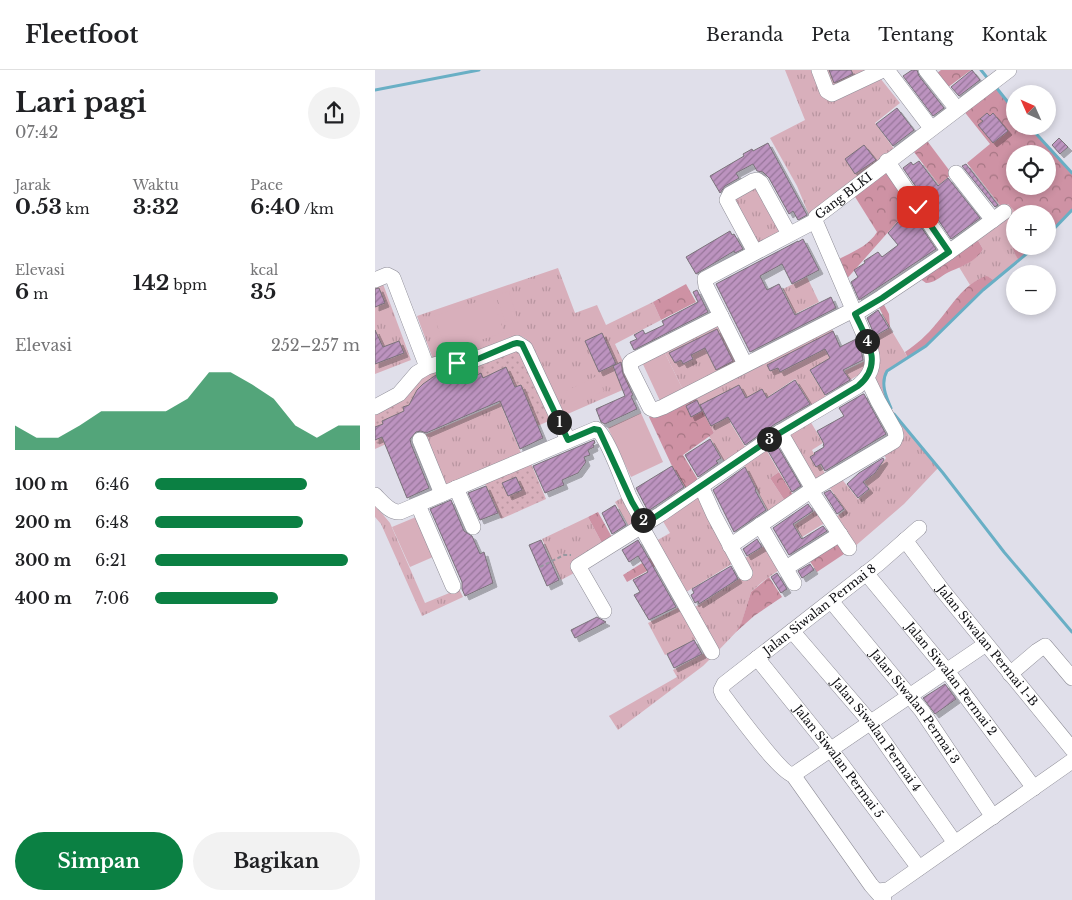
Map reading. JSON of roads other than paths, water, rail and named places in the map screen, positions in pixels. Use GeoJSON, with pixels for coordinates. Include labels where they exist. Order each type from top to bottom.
{"type":"FeatureCollection","features":[{"type":"Feature","properties":{"kind":"street"},"geometry":{"type":"LineString","coordinates":[[819,70],[827,91],[831,94],[883,70]]}},
{"type":"Feature","properties":{"kind":"street"},"geometry":{"type":"LineString","coordinates":[[887,70],[931,128]]}},
{"type":"Feature","properties":{"kind":"street"},"geometry":{"type":"LineString","coordinates":[[926,70],[957,109]]}},
{"type":"Feature","properties":{"kind":"street","name":"Gang BLKI"},"geometry":{"type":"LineString","coordinates":[[868,377],[872,365],[871,351],[810,226],[819,213],[1005,73]]}},
{"type":"Feature","properties":{"kind":"street"},"geometry":{"type":"LineString","coordinates":[[887,161],[949,252]]}},
{"type":"Feature","properties":{"kind":"street"},"geometry":{"type":"LineString","coordinates":[[721,316],[631,361],[631,370],[647,403],[653,409],[659,408],[882,298],[998,216],[956,173]]}},
{"type":"Feature","properties":{"kind":"street"},"geometry":{"type":"LineString","coordinates":[[755,252],[727,200],[730,194],[753,181],[757,180],[761,183],[785,245],[810,226]]}},
{"type":"Feature","properties":{"kind":"street"},"geometry":{"type":"LineString","coordinates":[[745,364],[706,286],[705,279],[783,238]]}},
{"type":"Feature","properties":{"kind":"street"},"geometry":{"type":"LineString","coordinates":[[375,280],[387,275],[393,278],[427,367]]}},
{"type":"Feature","properties":{"kind":"street"},"geometry":{"type":"LineString","coordinates":[[375,407],[399,394],[417,373],[427,367],[441,363],[468,362],[517,343],[522,344],[568,440]]}},
{"type":"Feature","properties":{"kind":"street"},"geometry":{"type":"LineString","coordinates":[[604,611],[578,566],[643,525],[780,432],[858,386],[868,377],[878,401],[895,431],[895,439],[891,444],[812,490],[730,546]]}},
{"type":"Feature","properties":{"kind":"street"},"geometry":{"type":"LineString","coordinates":[[375,495],[396,513],[594,429],[599,430],[643,525],[712,652]]}},
{"type":"Feature","properties":{"kind":"street"},"geometry":{"type":"LineString","coordinates":[[780,432],[812,490],[849,548]]}},
{"type":"Feature","properties":{"kind":"street"},"geometry":{"type":"LineString","coordinates":[[420,440],[442,494]]}},
{"type":"Feature","properties":{"kind":"street"},"geometry":{"type":"LineString","coordinates":[[701,486],[745,573]]}},
{"type":"Feature","properties":{"kind":"street"},"geometry":{"type":"LineString","coordinates":[[457,488],[473,527]]}},
{"type":"Feature","properties":{"kind":"street"},"geometry":{"type":"LineString","coordinates":[[418,505],[453,586]]}},
{"type":"Feature","properties":{"kind":"street"},"geometry":{"type":"LineString","coordinates":[[760,525],[794,583]]}},
{"type":"Feature","properties":{"kind":"street","name":"Jalan Siwalan Permai 8"},"geometry":{"type":"LineString","coordinates":[[793,775],[789,774],[776,761],[723,695],[721,690],[723,684],[831,601],[919,528]]}},
{"type":"Feature","properties":{"kind":"street"},"geometry":{"type":"LineString","coordinates":[[785,568],[840,534]]}},
{"type":"Feature","properties":{"kind":"street","name":"Jalan Siwalan Permai 1-B"},"geometry":{"type":"LineString","coordinates":[[905,540],[1010,674],[1072,749]]}},
{"type":"Feature","properties":{"kind":"street","name":"Jalan Siwalan Permai 2"},"geometry":{"type":"LineString","coordinates":[[866,573],[947,671],[1034,788]]}},
{"type":"Feature","properties":{"kind":"street","name":"Jalan Siwalan Permai 3"},"geometry":{"type":"LineString","coordinates":[[831,601],[930,722],[993,817]]}},
{"type":"Feature","properties":{"kind":"street","name":"Jalan Siwalan Permai 4"},"geometry":{"type":"LineString","coordinates":[[793,631],[871,723],[955,843]]}},
{"type":"Feature","properties":{"kind":"street"},"geometry":{"type":"LineString","coordinates":[[987,644],[793,775],[871,885],[881,896],[1072,761]]}},
{"type":"Feature","properties":{"kind":"street"},"geometry":{"type":"LineString","coordinates":[[1010,674],[1045,646],[1072,678]]}},
{"type":"Feature","properties":{"kind":"street","name":"Jalan Siwalan Permai 5"},"geometry":{"type":"LineString","coordinates":[[757,658],[831,750],[919,868]]}},
{"type":"Feature","properties":{"kind":"waterway"},"geometry":{"type":"LineString","coordinates":[[375,90],[479,70]]}},
{"type":"Feature","properties":{"kind":"waterway"},"geometry":{"type":"LineString","coordinates":[[981,70],[989,80]]}},
{"type":"Feature","properties":{"kind":"waterway"},"geometry":{"type":"LineString","coordinates":[[995,86],[1006,100]]}},
{"type":"Feature","properties":{"kind":"waterway"},"geometry":{"type":"LineString","coordinates":[[1037,135],[1072,173]]}},
{"type":"Feature","properties":{"kind":"waterway"},"geometry":{"type":"LineString","coordinates":[[1056,227],[1072,210]]}},
{"type":"Feature","properties":{"kind":"waterway"},"geometry":{"type":"LineString","coordinates":[[891,408],[884,385],[887,371],[926,346],[983,290],[1025,255]]}},
{"type":"Feature","properties":{"kind":"waterway"},"geometry":{"type":"LineString","coordinates":[[894,414],[943,473],[1004,552],[1072,632]]}}]}
